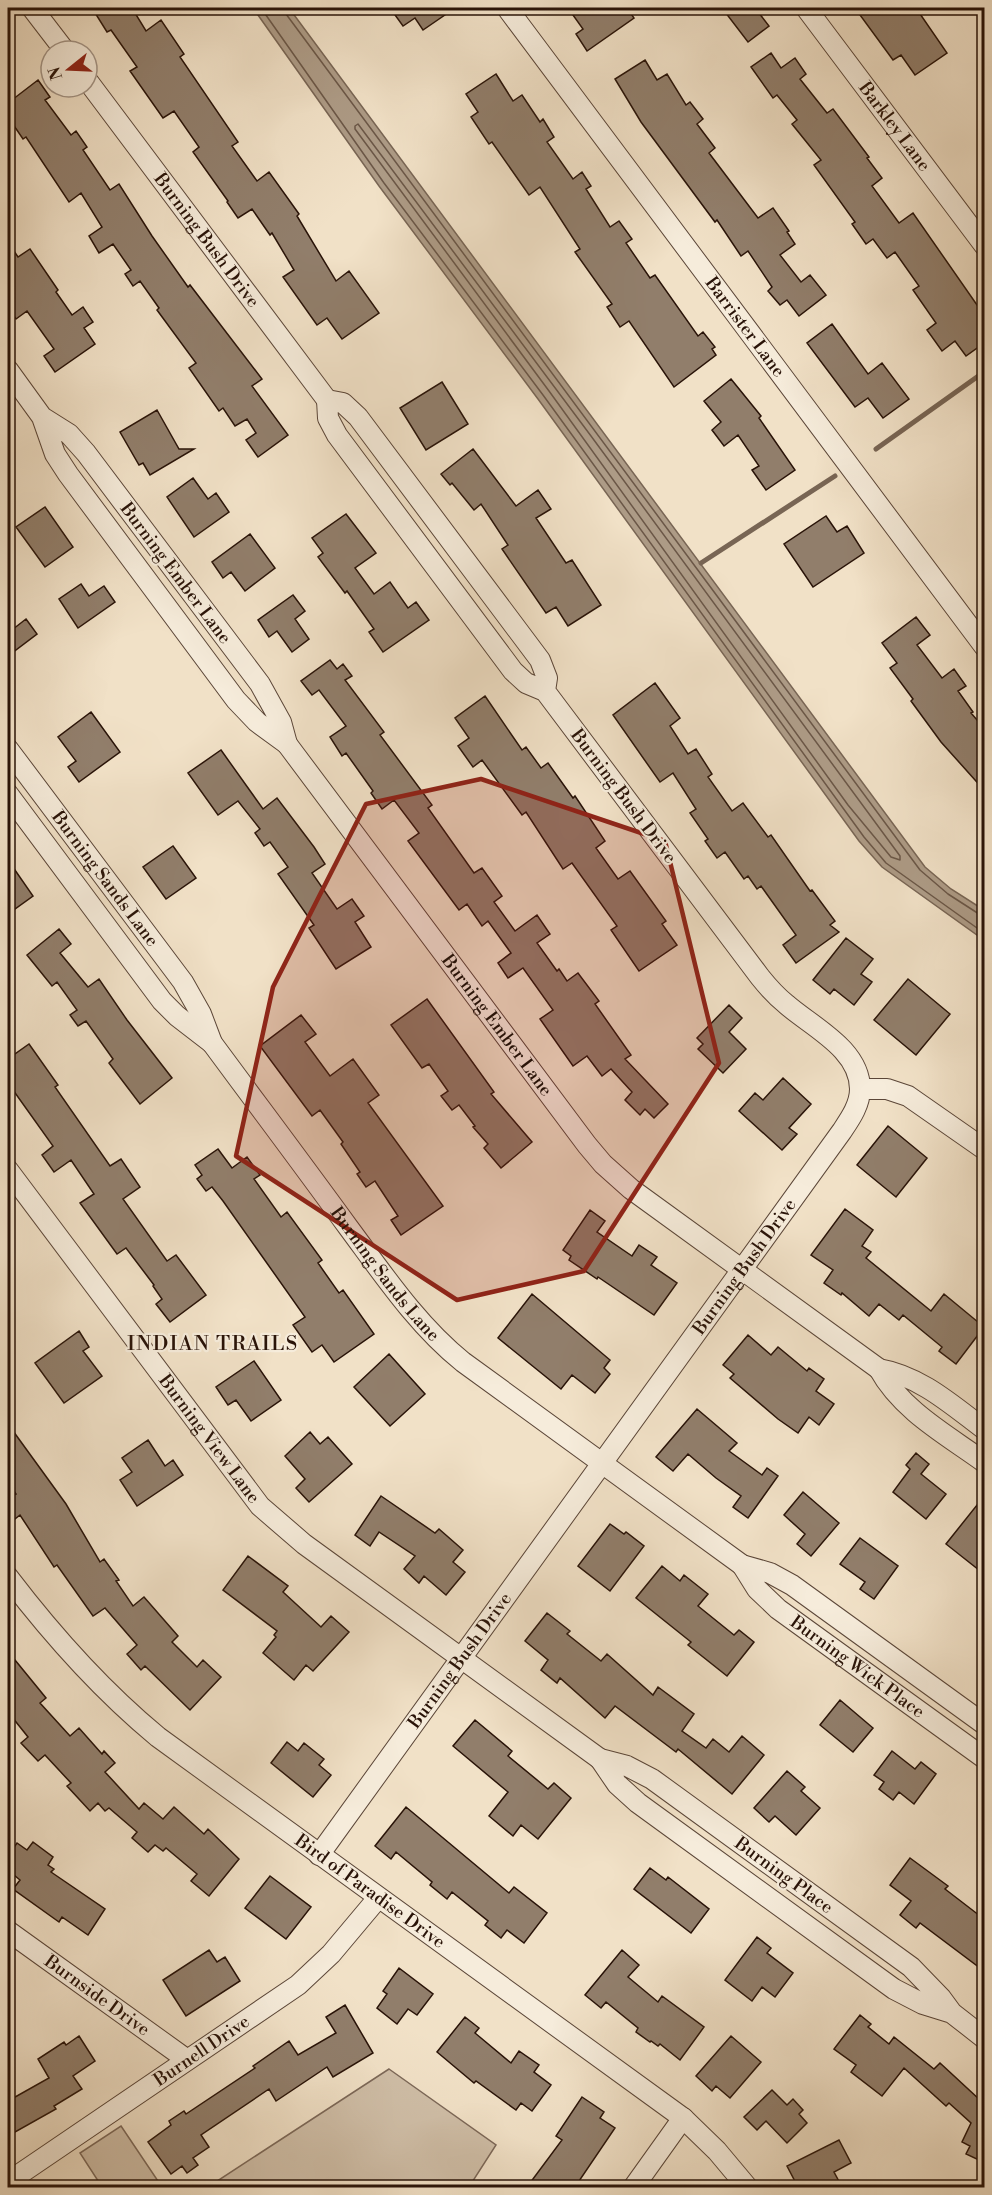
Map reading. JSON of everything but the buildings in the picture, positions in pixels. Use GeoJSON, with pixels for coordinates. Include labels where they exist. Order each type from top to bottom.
{"type":"FeatureCollection","features":[{"type":"Feature","properties":{"kind":"street"},"geometry":{"type":"LineString","coordinates":[[32,8],[56,39]]}},
{"type":"Feature","properties":{"kind":"street","name":"Barrister Lane"},"geometry":{"type":"LineString","coordinates":[[507,8],[984,646]]}},
{"type":"Feature","properties":{"kind":"street","name":"Barkley Lane"},"geometry":{"type":"LineString","coordinates":[[806,8],[984,245]]}},
{"type":"Feature","properties":{"kind":"street","name":"Burning Bush Drive"},"geometry":{"type":"LineString","coordinates":[[99,96],[327,400],[328,418],[337,435],[513,671],[526,683],[546,691],[760,977],[786,1005],[833,1041],[847,1056],[857,1072],[860,1089],[854,1111],[842,1131],[319,1855]]}},
{"type":"Feature","properties":{"kind":"street","name":"Burning Ember Lane"},"geometry":{"type":"LineString","coordinates":[[8,370],[42,417],[55,454],[242,707],[269,732],[287,744],[595,1155],[631,1190],[879,1368]]}},
{"type":"Feature","properties":{"kind":"street","name":"Burning Bush Drive"},"geometry":{"type":"LineString","coordinates":[[327,400],[338,401],[349,408],[386,455],[540,660],[547,678],[546,691]]}},
{"type":"Feature","properties":{"kind":"street","name":"Burning Ember Lane"},"geometry":{"type":"LineString","coordinates":[[42,417],[69,434],[86,453],[260,684],[281,722],[287,744]]}},
{"type":"Feature","properties":{"kind":"street","name":"Burning Sands Lane"},"geometry":{"type":"LineString","coordinates":[[8,749],[183,982],[201,1014],[212,1043]]}},
{"type":"Feature","properties":{"kind":"street","name":"Burning Sands Lane"},"geometry":{"type":"LineString","coordinates":[[8,794],[162,1001],[177,1016],[212,1043],[387,1278],[437,1339],[463,1362],[601,1463]]}},
{"type":"Feature","properties":{"kind":"street"},"geometry":{"type":"LineString","coordinates":[[860,1089],[887,1089],[908,1096],[984,1149]]}},
{"type":"Feature","properties":{"kind":"street","name":"Burning View Lane"},"geometry":{"type":"LineString","coordinates":[[8,1170],[260,1506],[304,1544],[461,1658]]}},
{"type":"Feature","properties":{"kind":"street"},"geometry":{"type":"LineString","coordinates":[[879,1368],[893,1371],[922,1385],[984,1429]]}},
{"type":"Feature","properties":{"kind":"street"},"geometry":{"type":"LineString","coordinates":[[879,1368],[894,1392],[906,1404],[984,1462]]}},
{"type":"Feature","properties":{"kind":"street","name":"Burning Wick Place"},"geometry":{"type":"LineString","coordinates":[[601,1463],[742,1565],[770,1573],[792,1586],[984,1724]]}},
{"type":"Feature","properties":{"kind":"street","name":"Burning Wick Place"},"geometry":{"type":"LineString","coordinates":[[742,1565],[757,1589],[778,1609],[984,1758]]}},
{"type":"Feature","properties":{"kind":"street","name":"Bird of Paradise Drive"},"geometry":{"type":"LineString","coordinates":[[8,1577],[55,1638],[116,1701],[177,1751],[683,2118],[717,2151],[748,2187]]}},
{"type":"Feature","properties":{"kind":"street","name":"Burning Place"},"geometry":{"type":"LineString","coordinates":[[461,1658],[600,1759],[617,1784],[633,1799],[894,1989],[923,2004],[952,2013]]}},
{"type":"Feature","properties":{"kind":"street","name":"Burning Place"},"geometry":{"type":"LineString","coordinates":[[600,1759],[627,1766],[652,1779],[902,1960],[931,1986],[952,2013],[984,2038]]}},
{"type":"Feature","properties":{"kind":"street","name":"Burnell Drive"},"geometry":{"type":"LineString","coordinates":[[8,2182],[310,1975],[331,1954],[378,1898]]}},
{"type":"Feature","properties":{"kind":"street","name":"Burnside Drive"},"geometry":{"type":"LineString","coordinates":[[8,1931],[186,2059]]}},
{"type":"Feature","properties":{"kind":"street"},"geometry":{"type":"LineString","coordinates":[[633,2187],[683,2118]]}},
{"type":"Feature","properties":{"kind":"highlighted area"},"geometry":{"type":"Polygon","coordinates":[[[481,779],[665,841],[719,1063],[584,1271],[457,1300],[236,1156],[273,987],[366,804],[481,779]]]}},
{"type":"Feature","properties":{"kind":"shaded area"},"geometry":{"type":"Polygon","coordinates":[[[389,2069],[496,2145],[469,2187],[208,2187],[389,2069]]]}},
{"type":"Feature","properties":{"kind":"shaded area"},"geometry":{"type":"Polygon","coordinates":[[[121,2126],[162,2187],[102,2187],[80,2153],[121,2126]]]}},
{"type":"Feature","properties":{"kind":"water"},"geometry":{"type":"Polygon","coordinates":[[[253,8],[289,8],[925,867],[951,889],[984,910],[984,940],[882,867],[859,841],[538,399],[379,186],[253,8]]]}},
{"type":"Feature","properties":{"kind":"waterway"},"geometry":{"type":"LineString","coordinates":[[876,449],[984,372]]}},
{"type":"Feature","properties":{"kind":"waterway"},"geometry":{"type":"LineString","coordinates":[[701,563],[835,476]]}},
{"type":"Feature","properties":{"kind":"district","name":"INDIAN TRAILS"},"geometry":{"type":"Point","coordinates":[213,1343]}}]}
